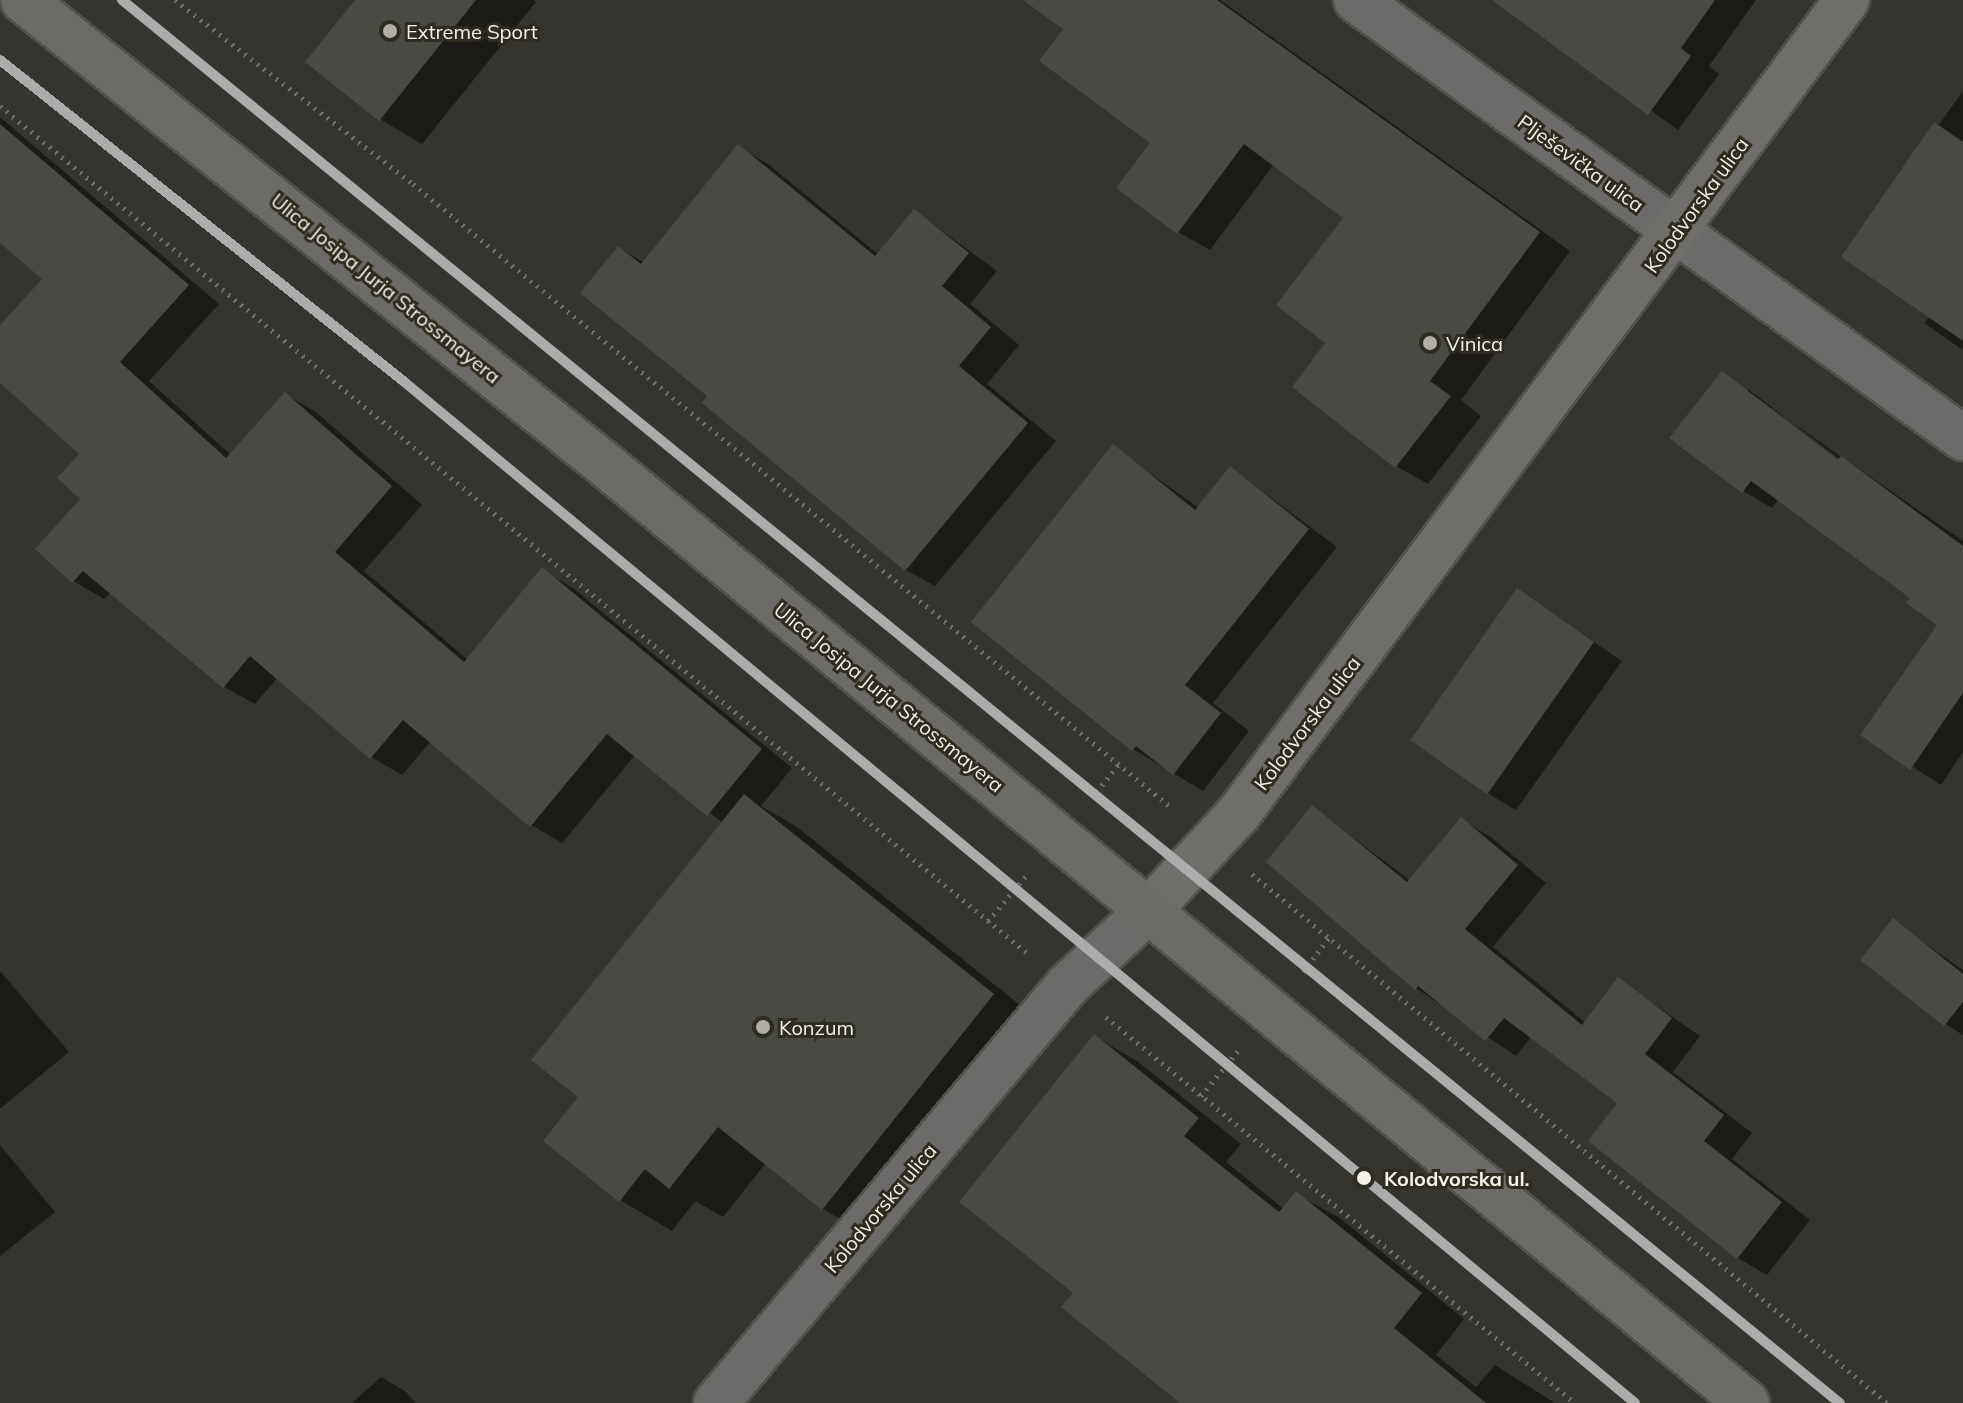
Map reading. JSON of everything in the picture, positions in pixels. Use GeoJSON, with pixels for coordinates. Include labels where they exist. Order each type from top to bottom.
{"type":"FeatureCollection","features":[{"type":"Feature","properties":{"kind":"main road","name":"Ulica Josipa Jurja Strossmayera"},"geometry":{"type":"LineString","coordinates":[[23,0],[583,447],[1747,1403]]}},
{"type":"Feature","properties":{"kind":"street","name":"Plješevička ulica"},"geometry":{"type":"LineString","coordinates":[[1356,0],[1963,438]]}},
{"type":"Feature","properties":{"kind":"street","name":"Kolodvorska ulica"},"geometry":{"type":"LineString","coordinates":[[716,1403],[1067,986],[1216,843],[1677,232],[1847,0]]}},
{"type":"Feature","properties":{"kind":"path"},"geometry":{"type":"LineString","coordinates":[[175,0],[413,184],[1216,843],[1887,1403]]}},
{"type":"Feature","properties":{"kind":"path"},"geometry":{"type":"LineString","coordinates":[[0,106],[1575,1403]]}},
{"type":"Feature","properties":{"kind":"building","name":"Extreme Sport"},"geometry":{"type":"Polygon","coordinates":[[[355,0],[476,0],[379,121],[305,62],[355,0]]]}},
{"type":"Feature","properties":{"kind":"building"},"geometry":{"type":"Polygon","coordinates":[[[1023,0],[1217,0],[1540,232],[1430,381],[1451,396],[1395,468],[1292,387],[1325,343],[1276,305],[1343,218],[1244,144],[1177,234],[1116,188],[1150,143],[1039,61],[1063,29],[1023,0]]]}},
{"type":"Feature","properties":{"kind":"building"},"geometry":{"type":"Polygon","coordinates":[[[1492,0],[1715,0],[1681,48],[1691,56],[1648,115],[1492,0]]]}},
{"type":"Feature","properties":{"kind":"building"},"geometry":{"type":"Polygon","coordinates":[[[1934,122],[1963,142],[1963,341],[1841,257],[1934,122]]]}},
{"type":"Feature","properties":{"kind":"building"},"geometry":{"type":"Polygon","coordinates":[[[0,124],[189,285],[120,362],[226,458],[285,392],[392,486],[335,552],[464,662],[542,567],[762,749],[707,816],[607,734],[530,827],[403,720],[370,759],[250,656],[223,688],[83,571],[72,583],[35,549],[80,499],[57,478],[79,454],[0,383],[0,325],[42,279],[0,243],[0,124]]]}},
{"type":"Feature","properties":{"kind":"building"},"geometry":{"type":"Polygon","coordinates":[[[738,144],[875,256],[914,209],[969,253],[942,286],[991,327],[959,366],[1028,423],[905,571],[702,403],[707,396],[580,293],[618,246],[641,264],[738,144]]]}},
{"type":"Feature","properties":{"kind":"building"},"geometry":{"type":"Polygon","coordinates":[[[1722,371],[1838,460],[1841,456],[1963,546],[1963,693],[1910,770],[1860,735],[1937,625],[1906,603],[1910,598],[1751,481],[1742,493],[1669,438],[1722,371]]]}},
{"type":"Feature","properties":{"kind":"building"},"geometry":{"type":"Polygon","coordinates":[[[1113,444],[1195,510],[1230,466],[1309,529],[1185,685],[1221,713],[1173,775],[1136,746],[1132,751],[971,622],[1113,444]]]}},
{"type":"Feature","properties":{"kind":"building"},"geometry":{"type":"Polygon","coordinates":[[[1517,588],[1594,642],[1487,794],[1410,740],[1517,588]]]}},
{"type":"Feature","properties":{"kind":"building","name":"Konzum"},"geometry":{"type":"Polygon","coordinates":[[[744,794],[994,994],[822,1210],[718,1127],[669,1189],[645,1169],[619,1202],[543,1141],[578,1097],[531,1060],[744,794]]]}},
{"type":"Feature","properties":{"kind":"building"},"geometry":{"type":"Polygon","coordinates":[[[1312,805],[1407,882],[1461,817],[1518,865],[1465,929],[1582,1025],[1618,977],[1672,1018],[1645,1054],[1724,1115],[1704,1141],[1782,1202],[1737,1259],[1588,1141],[1617,1103],[1504,1018],[1485,1041],[1418,986],[1415,990],[1266,862],[1312,805]]]}},
{"type":"Feature","properties":{"kind":"building"},"geometry":{"type":"Polygon","coordinates":[[[1893,918],[1963,974],[1963,1002],[1944,1026],[1860,960],[1893,918]]]}},
{"type":"Feature","properties":{"kind":"building"},"geometry":{"type":"Polygon","coordinates":[[[1094,1034],[1199,1118],[1184,1136],[1279,1212],[1296,1191],[1422,1293],[1394,1328],[1486,1403],[1180,1403],[1061,1307],[1073,1293],[959,1202],[1094,1034]]]}},
{"type":"Feature","properties":{"kind":"transit line"},"geometry":{"type":"LineString","coordinates":[[122,0],[1840,1403]]}},
{"type":"Feature","properties":{"kind":"transit line"},"geometry":{"type":"LineString","coordinates":[[0,60],[402,380],[1635,1403]]}},
{"type":"Feature","properties":{"kind":"place","name":"Extreme Sport"},"geometry":{"type":"Point","coordinates":[390,31]}},
{"type":"Feature","properties":{"kind":"place","name":"Vinica"},"geometry":{"type":"Point","coordinates":[1430,343]}},
{"type":"Feature","properties":{"kind":"place","name":"Konzum"},"geometry":{"type":"Point","coordinates":[763,1027]}},
{"type":"Feature","properties":{"kind":"place","name":"Kolodvorska ul."},"geometry":{"type":"Point","coordinates":[1364,1178]}}]}
